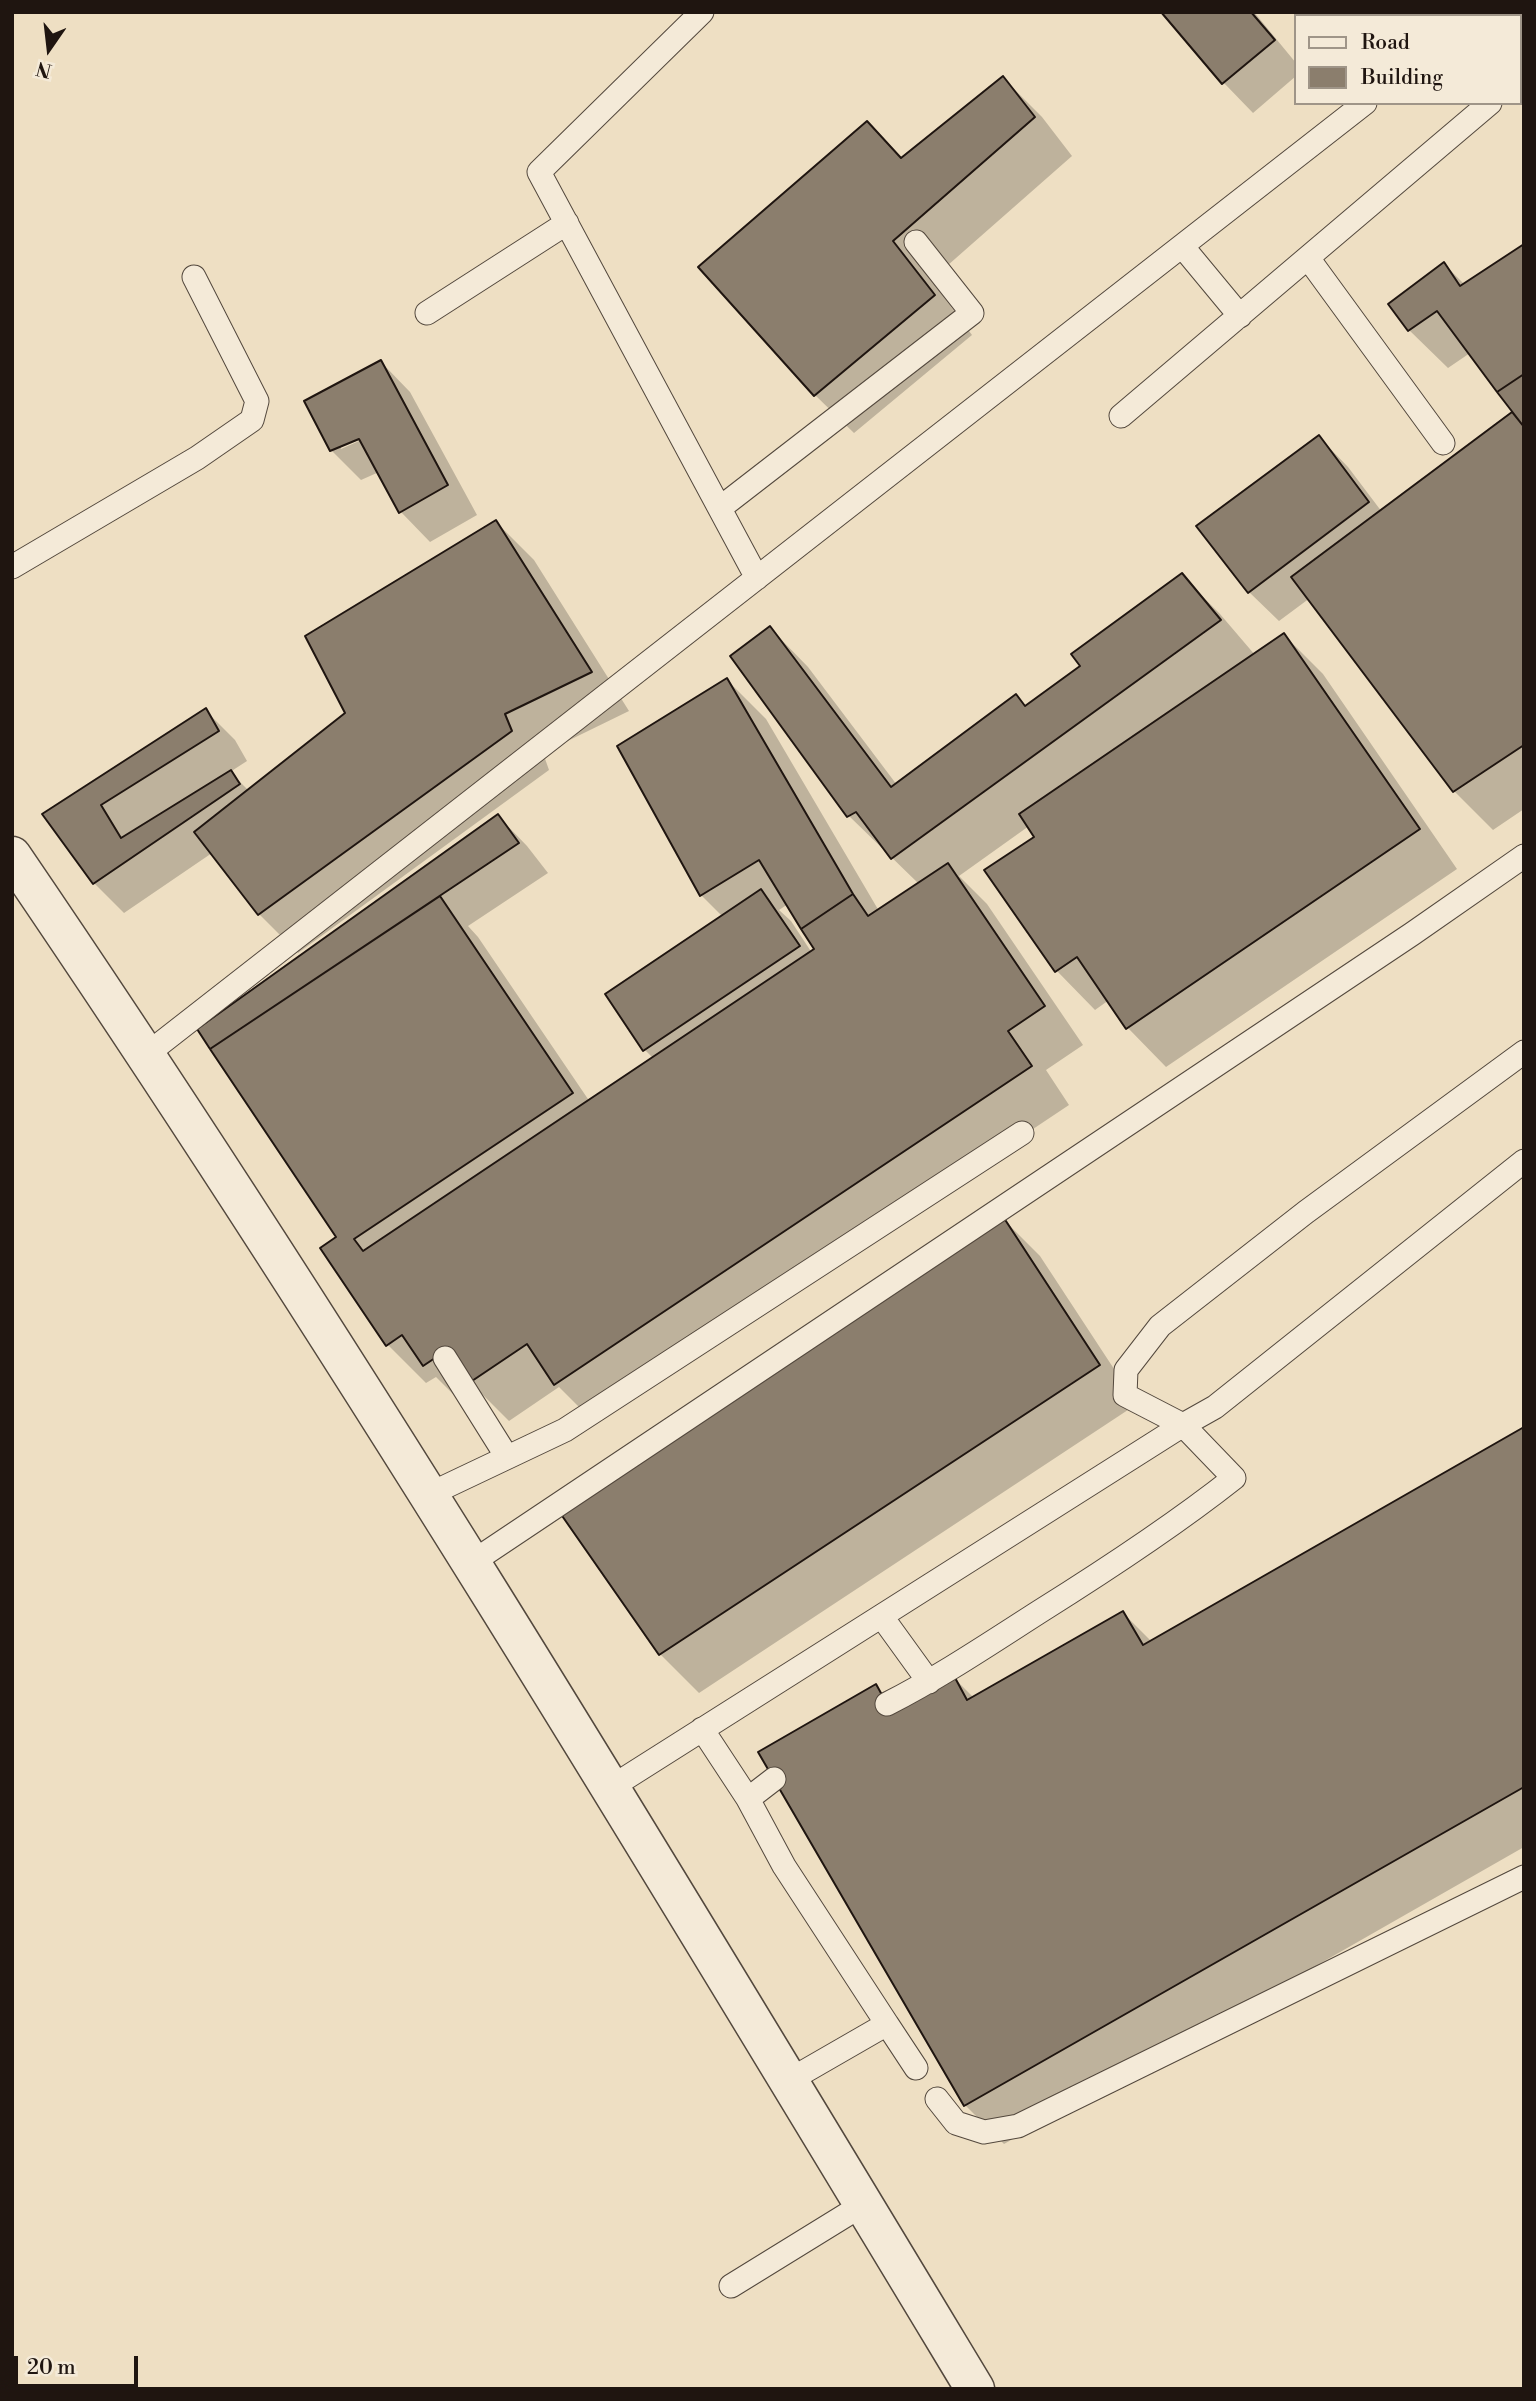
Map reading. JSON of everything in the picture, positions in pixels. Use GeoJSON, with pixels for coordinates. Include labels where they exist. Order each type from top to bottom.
{"type":"FeatureCollection","features":[{"type":"Feature","properties":{"kind":"street"},"geometry":{"type":"LineString","coordinates":[[12,856],[147,1054],[471,1563],[975,2389]]}},
{"type":"Feature","properties":{"kind":"lane"},"geometry":{"type":"LineString","coordinates":[[702,12],[539,172],[757,578]]}},
{"type":"Feature","properties":{"kind":"lane"},"geometry":{"type":"LineString","coordinates":[[147,1054],[1362,105]]}},
{"type":"Feature","properties":{"kind":"lane"},"geometry":{"type":"LineString","coordinates":[[1122,416],[1488,105]]}},
{"type":"Feature","properties":{"kind":"lane"},"geometry":{"type":"LineString","coordinates":[[427,313],[567,223]]}},
{"type":"Feature","properties":{"kind":"lane"},"geometry":{"type":"LineString","coordinates":[[720,508],[972,313],[916,242]]}},
{"type":"Feature","properties":{"kind":"lane"},"geometry":{"type":"LineString","coordinates":[[1182,246],[1240,316]]}},
{"type":"Feature","properties":{"kind":"lane"},"geometry":{"type":"LineString","coordinates":[[1308,258],[1443,443]]}},
{"type":"Feature","properties":{"kind":"lane"},"geometry":{"type":"LineString","coordinates":[[12,566],[197,458],[252,420],[257,401],[194,277]]}},
{"type":"Feature","properties":{"kind":"lane"},"geometry":{"type":"LineString","coordinates":[[471,1563],[1412,934],[1524,856]]}},
{"type":"Feature","properties":{"kind":"lane"},"geometry":{"type":"LineString","coordinates":[[887,1704],[929,1682],[1182,1520],[1234,1478],[1183,1425],[1125,1395],[1125,1370],[1160,1326],[1306,1212],[1524,1052]]}},
{"type":"Feature","properties":{"kind":"lane"},"geometry":{"type":"LineString","coordinates":[[428,1495],[565,1430],[1022,1133]]}},
{"type":"Feature","properties":{"kind":"lane"},"geometry":{"type":"LineString","coordinates":[[610,1788],[1215,1407],[1524,1161]]}},
{"type":"Feature","properties":{"kind":"lane"},"geometry":{"type":"LineString","coordinates":[[446,1358],[508,1457]]}},
{"type":"Feature","properties":{"kind":"lane"},"geometry":{"type":"LineString","coordinates":[[882,1616],[929,1682]]}},
{"type":"Feature","properties":{"kind":"lane"},"geometry":{"type":"LineString","coordinates":[[702,1729],[748,1799],[784,1866],[916,2068]]}},
{"type":"Feature","properties":{"kind":"lane"},"geometry":{"type":"LineString","coordinates":[[748,1799],[774,1779]]}},
{"type":"Feature","properties":{"kind":"lane"},"geometry":{"type":"LineString","coordinates":[[937,2099],[956,2123],[984,2132],[1018,2126],[1524,1877]]}},
{"type":"Feature","properties":{"kind":"lane"},"geometry":{"type":"LineString","coordinates":[[788,2081],[887,2024]]}},
{"type":"Feature","properties":{"kind":"lane"},"geometry":{"type":"LineString","coordinates":[[731,2286],[864,2204]]}},
{"type":"Feature","properties":{"kind":"building"},"geometry":{"type":"Polygon","coordinates":[[[1161,12],[1251,12],[1275,40],[1222,84],[1161,12]]]}},
{"type":"Feature","properties":{"kind":"building"},"geometry":{"type":"Polygon","coordinates":[[[1003,76],[1035,117],[893,241],[935,295],[814,396],[698,267],[867,121],[901,158],[1003,76]]]}},
{"type":"Feature","properties":{"kind":"building"},"geometry":{"type":"Polygon","coordinates":[[[1524,244],[1524,374],[1497,392],[1437,311],[1408,331],[1388,304],[1444,262],[1460,286],[1524,244]]]}},
{"type":"Feature","properties":{"kind":"building"},"geometry":{"type":"Polygon","coordinates":[[[381,360],[448,485],[399,513],[359,439],[330,451],[304,401],[381,360]]]}},
{"type":"Feature","properties":{"kind":"building"},"geometry":{"type":"Polygon","coordinates":[[[1524,374],[1524,427],[1497,392],[1524,374]]]}},
{"type":"Feature","properties":{"kind":"building"},"geometry":{"type":"Polygon","coordinates":[[[1512,412],[1524,427],[1524,745],[1453,792],[1291,577],[1512,412]]]}},
{"type":"Feature","properties":{"kind":"building"},"geometry":{"type":"Polygon","coordinates":[[[1319,435],[1369,502],[1248,593],[1196,526],[1319,435]]]}},
{"type":"Feature","properties":{"kind":"building"},"geometry":{"type":"Polygon","coordinates":[[[496,520],[592,672],[505,714],[512,731],[258,915],[194,832],[345,713],[305,636],[496,520]]]}},
{"type":"Feature","properties":{"kind":"building"},"geometry":{"type":"Polygon","coordinates":[[[1182,573],[1221,620],[891,859],[856,812],[847,817],[730,656],[770,626],[891,787],[1016,694],[1025,706],[1080,666],[1071,654],[1182,573]]]}},
{"type":"Feature","properties":{"kind":"building"},"geometry":{"type":"Polygon","coordinates":[[[1284,633],[1420,829],[1126,1029],[1077,957],[1055,972],[984,870],[1034,837],[1019,814],[1284,633]]]}},
{"type":"Feature","properties":{"kind":"building"},"geometry":{"type":"Polygon","coordinates":[[[727,678],[853,894],[801,929],[759,860],[700,896],[617,746],[727,678]]]}},
{"type":"Feature","properties":{"kind":"building"},"geometry":{"type":"Polygon","coordinates":[[[206,708],[219,731],[101,805],[121,838],[231,770],[240,784],[93,884],[42,814],[206,708]]]}},
{"type":"Feature","properties":{"kind":"building"},"geometry":{"type":"Polygon","coordinates":[[[498,814],[519,843],[210,1049],[197,1029],[498,814]]]}},
{"type":"Feature","properties":{"kind":"building"},"geometry":{"type":"Polygon","coordinates":[[[948,863],[1045,1006],[1008,1031],[1032,1066],[554,1385],[527,1344],[469,1383],[447,1350],[423,1366],[402,1335],[386,1346],[320,1248],[336,1237],[210,1049],[440,896],[573,1093],[354,1239],[363,1251],[814,949],[801,929],[853,894],[868,916],[948,863]]]}},
{"type":"Feature","properties":{"kind":"building"},"geometry":{"type":"Polygon","coordinates":[[[761,889],[800,946],[643,1051],[605,994],[761,889]]]}},
{"type":"Feature","properties":{"kind":"building"},"geometry":{"type":"Polygon","coordinates":[[[1002,1215],[1100,1365],[659,1655],[558,1510],[1002,1215]]]}},
{"type":"Feature","properties":{"kind":"building"},"geometry":{"type":"Polygon","coordinates":[[[1524,1427],[1524,1787],[964,2106],[758,1752],[876,1684],[887,1704],[953,1674],[967,1700],[1123,1611],[1143,1645],[1524,1427]]]}}]}
